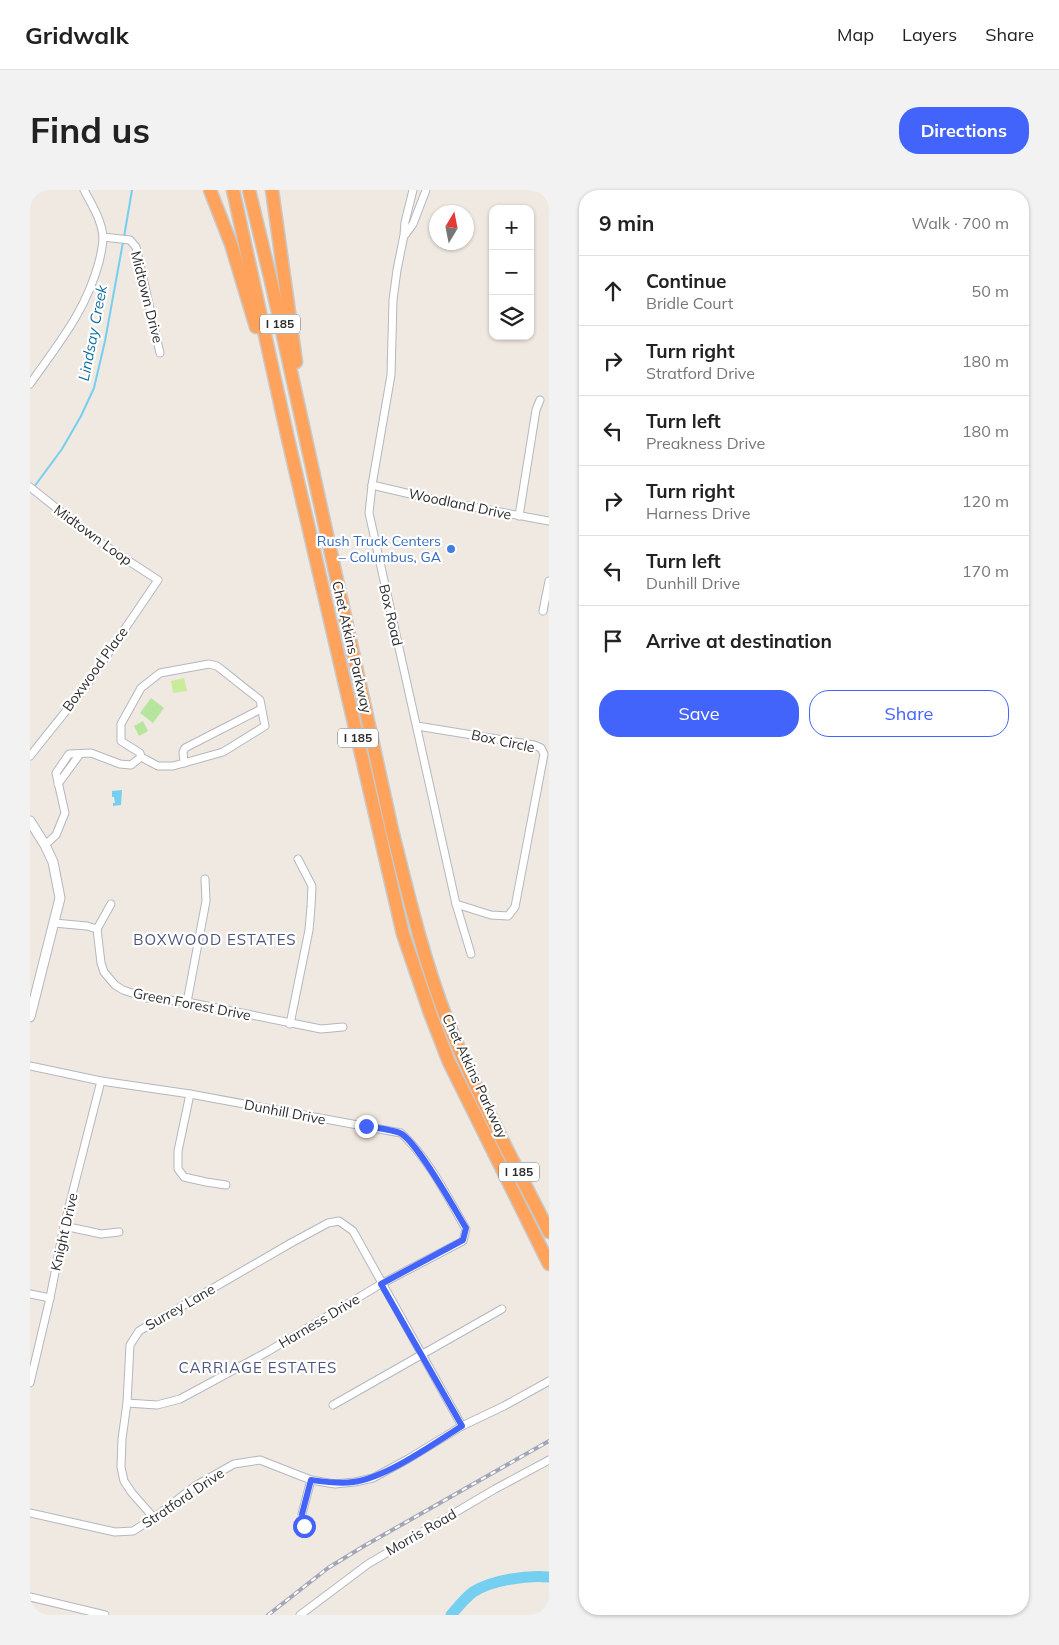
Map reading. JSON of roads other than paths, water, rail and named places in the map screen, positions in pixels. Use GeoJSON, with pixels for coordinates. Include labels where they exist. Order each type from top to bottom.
{"type":"FeatureCollection","features":[{"type":"Feature","properties":{"kind":"highway"},"geometry":{"type":"LineString","coordinates":[[210,190],[231,244],[288,439]]}},
{"type":"Feature","properties":{"kind":"highway","name":"Chet Atkins Parkway"},"geometry":{"type":"LineString","coordinates":[[233,190],[288,439],[404,934],[430,1013],[449,1062],[549,1264]]}},
{"type":"Feature","properties":{"kind":"highway","name":"Chet Atkins Parkway"},"geometry":{"type":"LineString","coordinates":[[249,190],[271,281],[394,839],[426,960],[447,1018],[477,1090],[549,1232]]}},
{"type":"Feature","properties":{"kind":"highway"},"geometry":{"type":"LineString","coordinates":[[272,190],[309,459]]}},
{"type":"Feature","properties":{"kind":"street"},"geometry":{"type":"LineString","coordinates":[[30,384],[77,317],[88,296],[98,267],[103,237],[98,217],[84,190]]}},
{"type":"Feature","properties":{"kind":"street","name":"Box Road"},"geometry":{"type":"LineString","coordinates":[[413,190],[397,270],[393,300],[391,375],[369,512],[456,904],[470,954]]}},
{"type":"Feature","properties":{"kind":"street","name":"Box Road"},"geometry":{"type":"LineString","coordinates":[[404,235],[413,224],[426,190]]}},
{"type":"Feature","properties":{"kind":"street","name":"Midtown Drive"},"geometry":{"type":"LineString","coordinates":[[103,237],[130,240],[136,248],[160,353]]}},
{"type":"Feature","properties":{"kind":"street"},"geometry":{"type":"LineString","coordinates":[[519,516],[536,410],[540,400]]}},
{"type":"Feature","properties":{"kind":"street","name":"Woodland Drive"},"geometry":{"type":"LineString","coordinates":[[372,485],[440,501],[549,521]]}},
{"type":"Feature","properties":{"kind":"street","name":"Midtown Loop"},"geometry":{"type":"LineString","coordinates":[[30,487],[95,539],[158,580]]}},
{"type":"Feature","properties":{"kind":"street","name":"Boxwood Place"},"geometry":{"type":"LineString","coordinates":[[30,756],[86,686],[158,580]]}},
{"type":"Feature","properties":{"kind":"street"},"geometry":{"type":"LineString","coordinates":[[543,612],[549,581]]}},
{"type":"Feature","properties":{"kind":"street"},"geometry":{"type":"LineString","coordinates":[[209,664],[217,666],[260,700],[261,709],[265,726],[223,752],[173,766],[158,766],[141,757],[140,753],[121,741],[121,724],[141,688],[160,673],[209,664]]}},
{"type":"Feature","properties":{"kind":"street"},"geometry":{"type":"LineString","coordinates":[[184,763],[183,752],[185,748],[261,709]]}},
{"type":"Feature","properties":{"kind":"street","name":"Box Circle"},"geometry":{"type":"LineString","coordinates":[[417,726],[514,742],[540,748],[544,754],[515,906],[508,916],[490,916],[456,904]]}},
{"type":"Feature","properties":{"kind":"street"},"geometry":{"type":"LineString","coordinates":[[45,845],[56,835],[65,814],[58,784],[66,764],[80,754],[91,753],[120,764],[131,765],[141,757]]}},
{"type":"Feature","properties":{"kind":"street"},"geometry":{"type":"LineString","coordinates":[[30,821],[53,862],[60,898],[30,1017]]}},
{"type":"Feature","properties":{"kind":"street"},"geometry":{"type":"LineString","coordinates":[[290,1024],[309,930],[312,886],[298,859]]}},
{"type":"Feature","properties":{"kind":"street"},"geometry":{"type":"LineString","coordinates":[[187,1002],[206,901],[205,879]]}},
{"type":"Feature","properties":{"kind":"street"},"geometry":{"type":"LineString","coordinates":[[54,923],[87,926],[97,929],[112,904]]}},
{"type":"Feature","properties":{"kind":"street","name":"Green Forest Drive"},"geometry":{"type":"LineString","coordinates":[[97,929],[101,963],[104,972],[115,985],[131,994],[147,998],[187,1002],[321,1029],[343,1026]]}},
{"type":"Feature","properties":{"kind":"street","name":"Dunhill Drive"},"geometry":{"type":"LineString","coordinates":[[30,1066],[101,1081],[190,1094],[401,1134],[412,1144],[439,1182],[466,1228],[463,1240],[453,1246]]}},
{"type":"Feature","properties":{"kind":"street","name":"Knight Drive"},"geometry":{"type":"LineString","coordinates":[[30,1383],[50,1298],[64,1226],[101,1081]]}},
{"type":"Feature","properties":{"kind":"street"},"geometry":{"type":"LineString","coordinates":[[190,1094],[178,1151],[178,1169],[184,1177],[226,1185]]}},
{"type":"Feature","properties":{"kind":"street","name":"Surrey Lane"},"geometry":{"type":"LineString","coordinates":[[154,1518],[124,1481],[121,1467],[130,1345],[139,1331],[291,1243],[328,1224],[339,1221],[353,1231],[381,1284]]}},
{"type":"Feature","properties":{"kind":"street"},"geometry":{"type":"LineString","coordinates":[[64,1226],[101,1234],[119,1232]]}},
{"type":"Feature","properties":{"kind":"street","name":"Harness Drive"},"geometry":{"type":"LineString","coordinates":[[127,1403],[157,1405],[180,1400],[267,1352],[381,1284],[453,1246]]}},
{"type":"Feature","properties":{"kind":"street"},"geometry":{"type":"LineString","coordinates":[[381,1284],[462,1426]]}},
{"type":"Feature","properties":{"kind":"street"},"geometry":{"type":"LineString","coordinates":[[30,1294],[50,1298]]}},
{"type":"Feature","properties":{"kind":"street"},"geometry":{"type":"LineString","coordinates":[[333,1405],[502,1309]]}},
{"type":"Feature","properties":{"kind":"street","name":"Stratford Drive"},"geometry":{"type":"LineString","coordinates":[[30,1513],[115,1532],[133,1531],[154,1518],[195,1486],[234,1464],[260,1460],[311,1480],[335,1484],[373,1478],[408,1460],[462,1426],[504,1406],[549,1381]]}},
{"type":"Feature","properties":{"kind":"street","name":"Morris Road"},"geometry":{"type":"LineString","coordinates":[[300,1615],[368,1564],[495,1489],[549,1460]]}},
{"type":"Feature","properties":{"kind":"street"},"geometry":{"type":"LineString","coordinates":[[304,1526],[302,1514],[311,1480]]}},
{"type":"Feature","properties":{"kind":"street"},"geometry":{"type":"LineString","coordinates":[[30,1596],[90,1613],[105,1615]]}},
{"type":"Feature","properties":{"kind":"water"},"geometry":{"type":"Polygon","coordinates":[[[122,790],[121,805],[113,806],[113,803],[115,803],[112,791],[122,790]]]}},
{"type":"Feature","properties":{"kind":"waterway","name":"Lindsay Creek"},"geometry":{"type":"LineString","coordinates":[[124,237],[132,190]]}},
{"type":"Feature","properties":{"kind":"waterway","name":"Lindsay Creek"},"geometry":{"type":"LineString","coordinates":[[34,487],[62,449],[94,388],[105,341],[123,242]]}},
{"type":"Feature","properties":{"kind":"waterway"},"geometry":{"type":"LineString","coordinates":[[451,1615],[473,1592],[490,1584],[520,1578],[549,1577]]}},
{"type":"Feature","properties":{"kind":"railway"},"geometry":{"type":"LineString","coordinates":[[268,1615],[328,1568],[549,1441]]}},
{"type":"Feature","properties":{"kind":"place","name":"Rush Truck Centers – Columbus, GA"},"geometry":{"type":"Point","coordinates":[451,549]}},
{"type":"Feature","properties":{"kind":"district","name":"BOXWOOD ESTATES"},"geometry":{"type":"Point","coordinates":[215,940]}},
{"type":"Feature","properties":{"kind":"district","name":"CARRIAGE ESTATES"},"geometry":{"type":"Point","coordinates":[258,1368]}}]}
